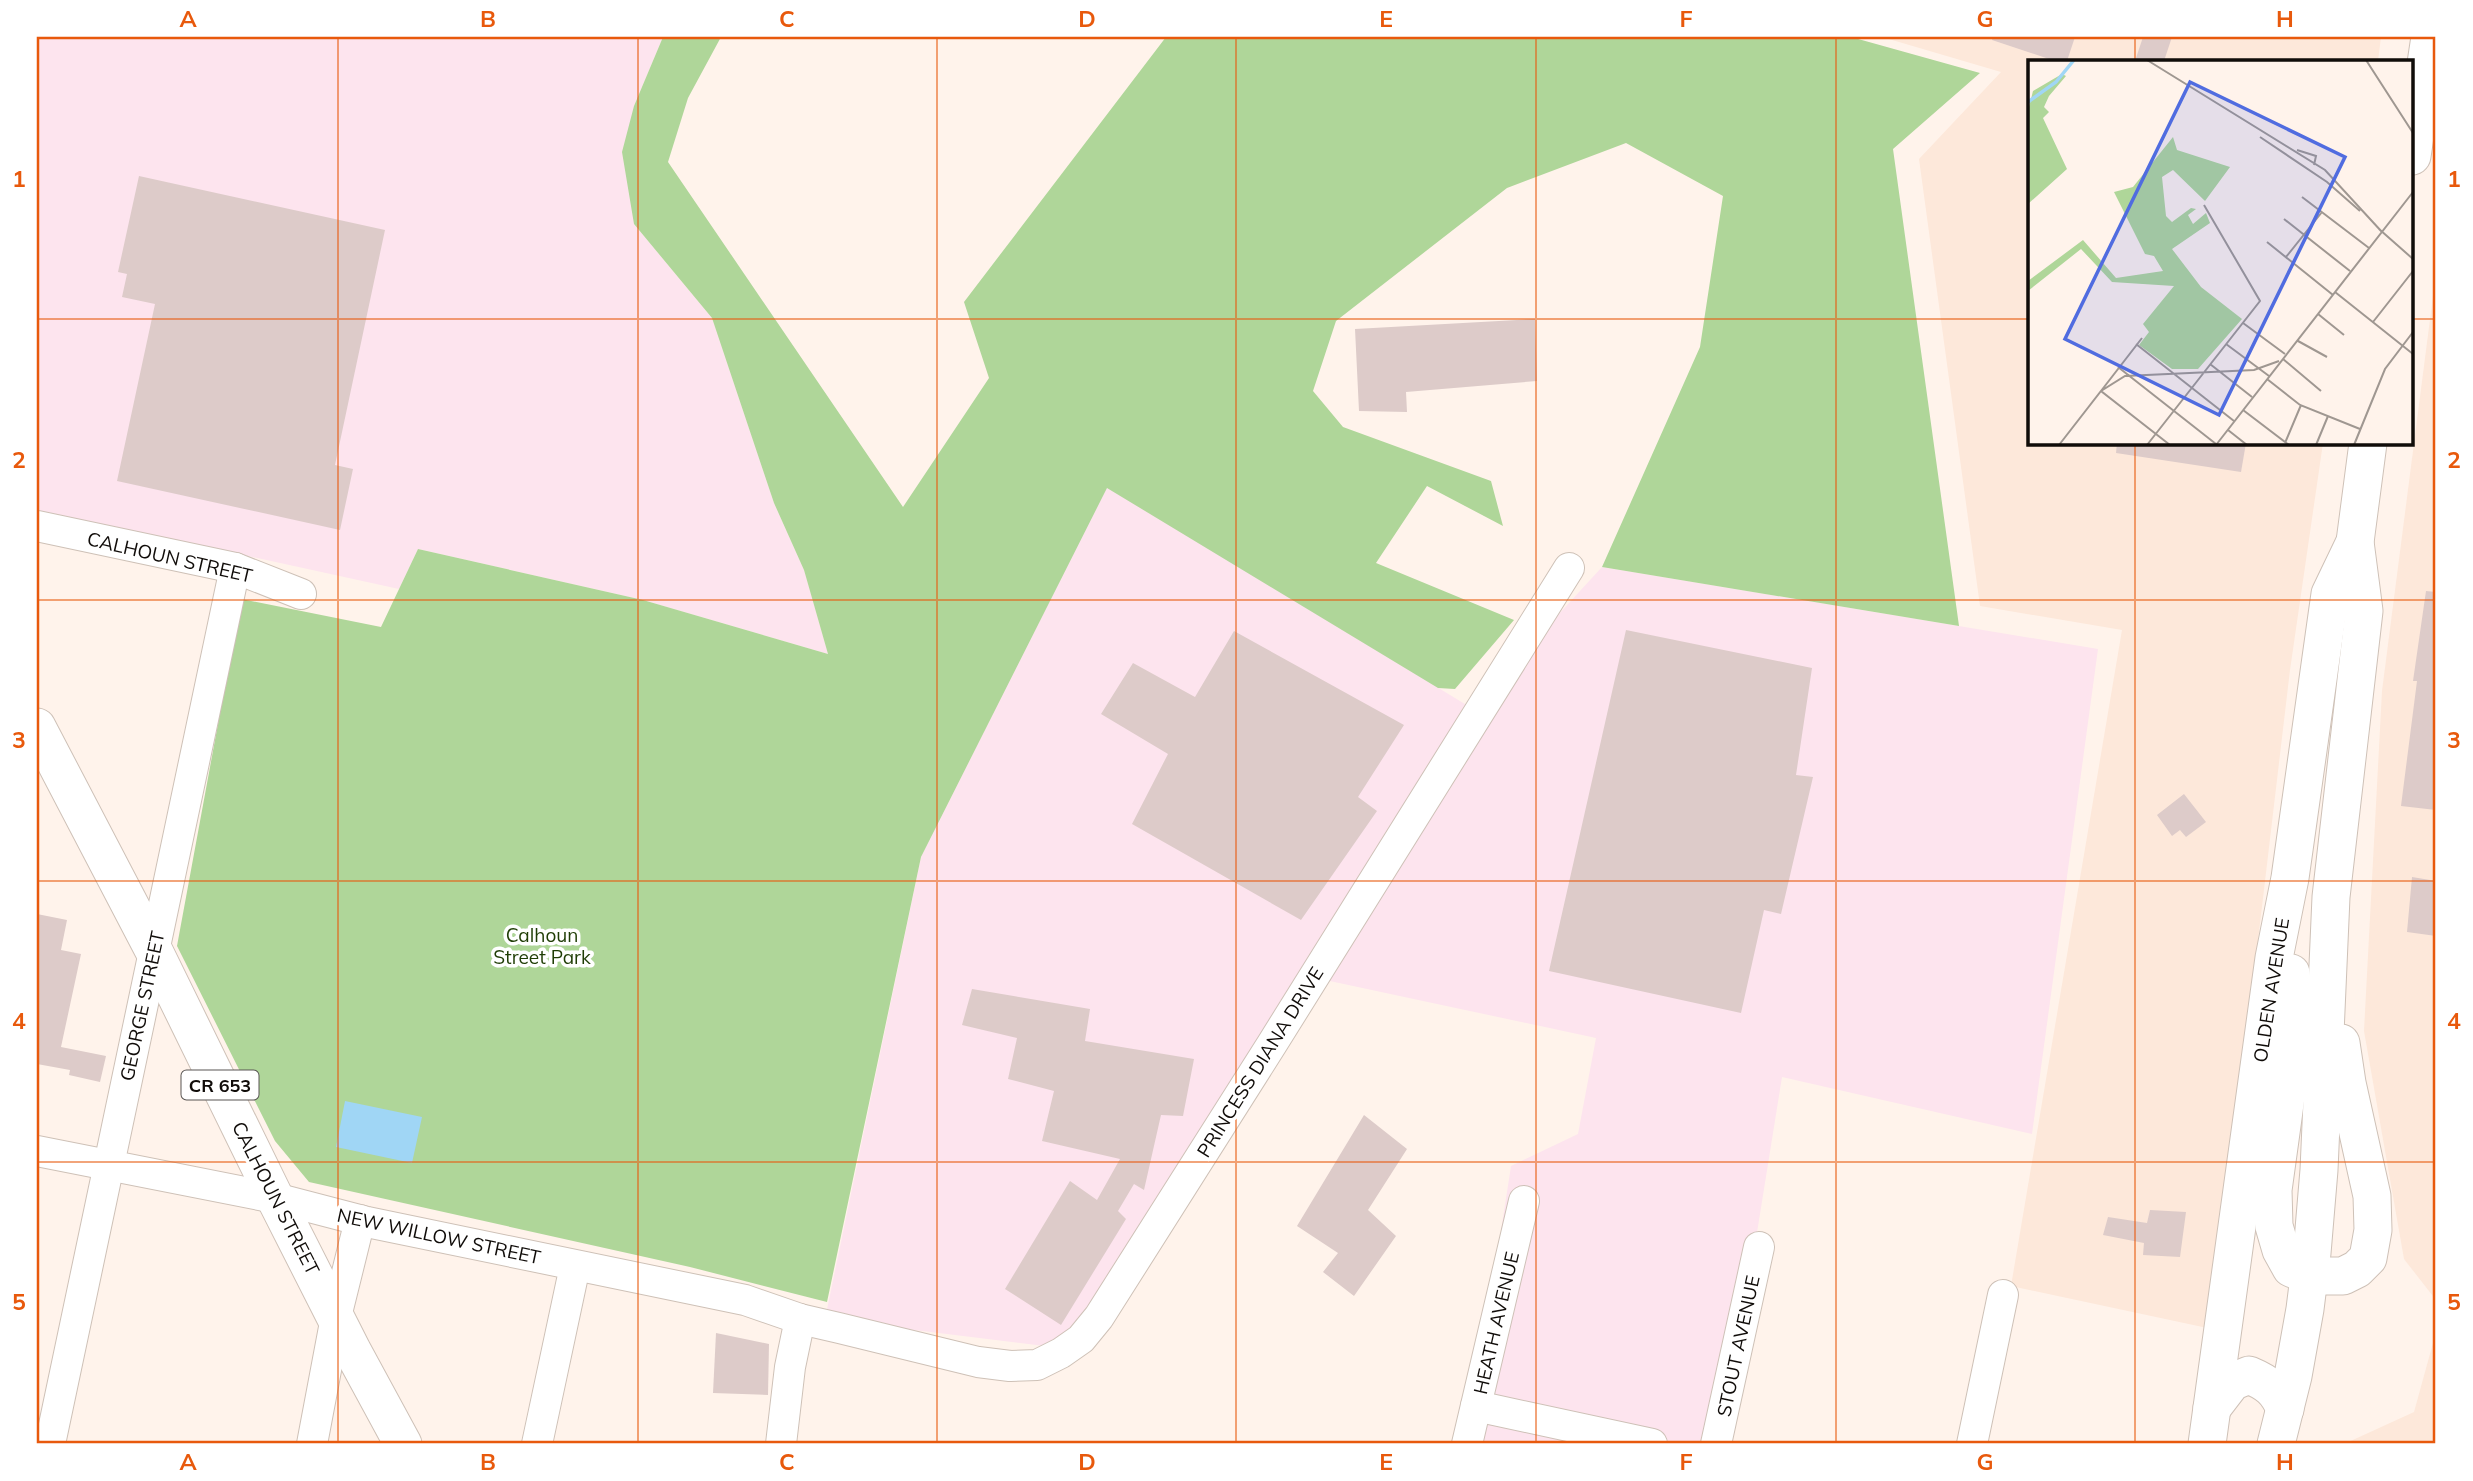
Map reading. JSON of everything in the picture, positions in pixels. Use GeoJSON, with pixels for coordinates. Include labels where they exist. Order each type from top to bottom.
{"type":"FeatureCollection","features":[{"type":"Feature","properties":{"kind":"main road"},"geometry":{"type":"LineString","coordinates":[[2414,143],[2430,37]]}},
{"type":"Feature","properties":{"kind":"main road","name":"OLDEN AVENUE"},"geometry":{"type":"LineString","coordinates":[[2276,1444],[2293,1376],[2309,1276],[2319,1170],[2331,897],[2364,611],[2355,542],[2368,444]]}},
{"type":"Feature","properties":{"kind":"main road","name":"OLDEN AVENUE"},"geometry":{"type":"LineString","coordinates":[[2207,1444],[2274,958],[2290,878],[2330,594],[2355,542]]}},
{"type":"Feature","properties":{"kind":"main road","name":"CALHOUN STREET"},"geometry":{"type":"LineString","coordinates":[[37,727],[154,951],[275,1198],[403,1444]]}},
{"type":"Feature","properties":{"kind":"main road"},"geometry":{"type":"LineString","coordinates":[[2290,878],[2292,1053],[2273,1190],[2274,1226],[2281,1250],[2291,1268],[2309,1276],[2343,1276],[2357,1269],[2368,1258],[2373,1230],[2372,1196],[2347,1083],[2329,964]]}},
{"type":"Feature","properties":{"kind":"main road"},"geometry":{"type":"LineString","coordinates":[[2212,1408],[2232,1382],[2249,1376],[2266,1382],[2278,1393],[2285,1409]]}},
{"type":"Feature","properties":{"kind":"street","name":"CALHOUN STREET"},"geometry":{"type":"LineString","coordinates":[[37,526],[235,568],[301,594]]}},
{"type":"Feature","properties":{"kind":"street","name":"GEORGE STREET"},"geometry":{"type":"LineString","coordinates":[[50,1444],[235,568]]}},
{"type":"Feature","properties":{"kind":"street","name":"PRINCESS DIANA DRIVE"},"geometry":{"type":"LineString","coordinates":[[839,1328],[978,1362],[1010,1366],[1037,1365],[1081,1339],[1098,1317],[1255,1071],[1569,568]]}},
{"type":"Feature","properties":{"kind":"street","name":"NEW WILLOW STREET"},"geometry":{"type":"LineString","coordinates":[[37,1151],[275,1198],[360,1220],[745,1300],[800,1319],[839,1328]]}},
{"type":"Feature","properties":{"kind":"street","name":"HEATH AVENUE"},"geometry":{"type":"LineString","coordinates":[[1467,1444],[1524,1201]]}},
{"type":"Feature","properties":{"kind":"street"},"geometry":{"type":"LineString","coordinates":[[312,1444],[336,1317],[360,1220]]}},
{"type":"Feature","properties":{"kind":"street","name":"STOUT AVENUE"},"geometry":{"type":"LineString","coordinates":[[1716,1444],[1759,1247]]}},
{"type":"Feature","properties":{"kind":"street"},"geometry":{"type":"LineString","coordinates":[[537,1444],[575,1266]]}},
{"type":"Feature","properties":{"kind":"street"},"geometry":{"type":"LineString","coordinates":[[1972,1444],[2003,1296]]}},
{"type":"Feature","properties":{"kind":"street"},"geometry":{"type":"LineString","coordinates":[[781,1444],[790,1367],[800,1319]]}},
{"type":"Feature","properties":{"kind":"street"},"geometry":{"type":"LineString","coordinates":[[1476,1406],[1652,1444]]}},
{"type":"Feature","properties":{"kind":"shaded area"},"geometry":{"type":"Polygon","coordinates":[[[37,37],[663,37],[634,106],[634,224],[712,318],[774,503],[804,570],[828,654],[643,600],[418,549],[399,589],[37,510],[37,37]]]}},
{"type":"Feature","properties":{"kind":"shaded area"},"geometry":{"type":"Polygon","coordinates":[[[1882,37],[2381,37],[2378,60],[2028,60],[2028,444],[2323,444],[2290,670],[2212,1329],[2011,1286],[2122,630],[1980,606],[1919,159],[2001,72],[1882,37]]]}},
{"type":"Feature","properties":{"kind":"shaded area"},"geometry":{"type":"Polygon","coordinates":[[[2436,273],[2436,1300],[2404,1259],[2364,1031],[2382,691],[2436,273]]]}},
{"type":"Feature","properties":{"kind":"shaded area"},"geometry":{"type":"Polygon","coordinates":[[[1107,487],[1483,715],[1513,664],[1602,567],[2098,649],[2032,1134],[1782,1077],[1723,1444],[1468,1444],[1511,1166],[1578,1134],[1596,1038],[1325,980],[1077,1350],[825,1319],[921,857],[1107,487]]]}},
{"type":"Feature","properties":{"kind":"shaded area"},"geometry":{"type":"Polygon","coordinates":[[[2436,1332],[2436,1444],[2344,1444],[2414,1412],[2436,1332]]]}},
{"type":"Feature","properties":{"kind":"green space","name":"Calhoun Street Park"},"geometry":{"type":"Polygon","coordinates":[[[663,37],[721,37],[688,98],[668,162],[903,507],[989,378],[964,302],[1166,37],[1851,37],[1980,73],[1893,149],[1959,626],[1602,567],[1700,347],[1723,196],[1626,143],[1507,188],[1336,321],[1313,391],[1343,427],[1491,481],[1503,526],[1427,486],[1376,563],[1514,620],[1455,689],[1438,688],[1107,488],[921,857],[827,1302],[690,1267],[309,1182],[275,1141],[177,946],[241,599],[381,627],[418,549],[643,600],[828,654],[804,570],[774,503],[712,318],[634,224],[622,152],[634,106],[663,37]]]}},
{"type":"Feature","properties":{"kind":"water"},"geometry":{"type":"Polygon","coordinates":[[[345,1101],[422,1117],[412,1163],[336,1147],[345,1101]]]}},
{"type":"Feature","properties":{"kind":"building"},"geometry":{"type":"Polygon","coordinates":[[[1993,37],[2075,37],[2067,60],[2052,60],[1992,40],[1993,37]]]}},
{"type":"Feature","properties":{"kind":"building"},"geometry":{"type":"Polygon","coordinates":[[[2143,37],[2172,37],[2164,60],[2135,60],[2143,37]]]}},
{"type":"Feature","properties":{"kind":"building"},"geometry":{"type":"Polygon","coordinates":[[[139,176],[385,230],[335,465],[353,469],[340,530],[117,481],[155,304],[122,297],[127,274],[118,272],[139,176]]]}},
{"type":"Feature","properties":{"kind":"building"},"geometry":{"type":"Polygon","coordinates":[[[1535,319],[1537,381],[1406,392],[1407,412],[1359,411],[1355,329],[1535,319]]]}},
{"type":"Feature","properties":{"kind":"building"},"geometry":{"type":"Polygon","coordinates":[[[2117,444],[2246,444],[2241,472],[2116,453],[2117,444]]]}},
{"type":"Feature","properties":{"kind":"building"},"geometry":{"type":"Polygon","coordinates":[[[2426,591],[2436,592],[2436,810],[2401,806],[2417,681],[2413,681],[2426,591]]]}},
{"type":"Feature","properties":{"kind":"building"},"geometry":{"type":"Polygon","coordinates":[[[1626,630],[1812,668],[1796,775],[1813,777],[1781,914],[1764,910],[1741,1013],[1549,971],[1626,630]]]}},
{"type":"Feature","properties":{"kind":"building"},"geometry":{"type":"Polygon","coordinates":[[[1234,631],[1404,725],[1358,797],[1377,811],[1301,920],[1132,824],[1168,754],[1101,714],[1133,663],[1195,697],[1234,631]]]}},
{"type":"Feature","properties":{"kind":"building"},"geometry":{"type":"Polygon","coordinates":[[[2184,794],[2206,822],[2186,837],[2180,830],[2172,836],[2157,815],[2184,794]]]}},
{"type":"Feature","properties":{"kind":"building"},"geometry":{"type":"Polygon","coordinates":[[[2412,877],[2436,881],[2436,936],[2407,932],[2412,877]]]}},
{"type":"Feature","properties":{"kind":"building"},"geometry":{"type":"Polygon","coordinates":[[[37,914],[67,920],[61,950],[81,954],[61,1047],[106,1056],[100,1082],[69,1075],[70,1070],[37,1064],[37,914]]]}},
{"type":"Feature","properties":{"kind":"building"},"geometry":{"type":"Polygon","coordinates":[[[972,989],[1090,1009],[1085,1041],[1194,1059],[1183,1116],[1161,1115],[1144,1190],[1134,1184],[1118,1211],[1126,1219],[1061,1325],[1005,1289],[1070,1181],[1097,1200],[1120,1159],[1042,1141],[1054,1091],[1008,1079],[1017,1038],[962,1025],[972,989]]]}},
{"type":"Feature","properties":{"kind":"building"},"geometry":{"type":"Polygon","coordinates":[[[1364,1115],[1407,1149],[1368,1210],[1396,1236],[1354,1296],[1323,1272],[1338,1253],[1297,1226],[1364,1115]]]}},
{"type":"Feature","properties":{"kind":"building"},"geometry":{"type":"Polygon","coordinates":[[[2150,1210],[2186,1212],[2180,1257],[2143,1255],[2144,1243],[2103,1235],[2108,1217],[2147,1223],[2150,1210]]]}},
{"type":"Feature","properties":{"kind":"building"},"geometry":{"type":"Polygon","coordinates":[[[716,1333],[769,1344],[768,1395],[713,1393],[716,1333]]]}}]}
